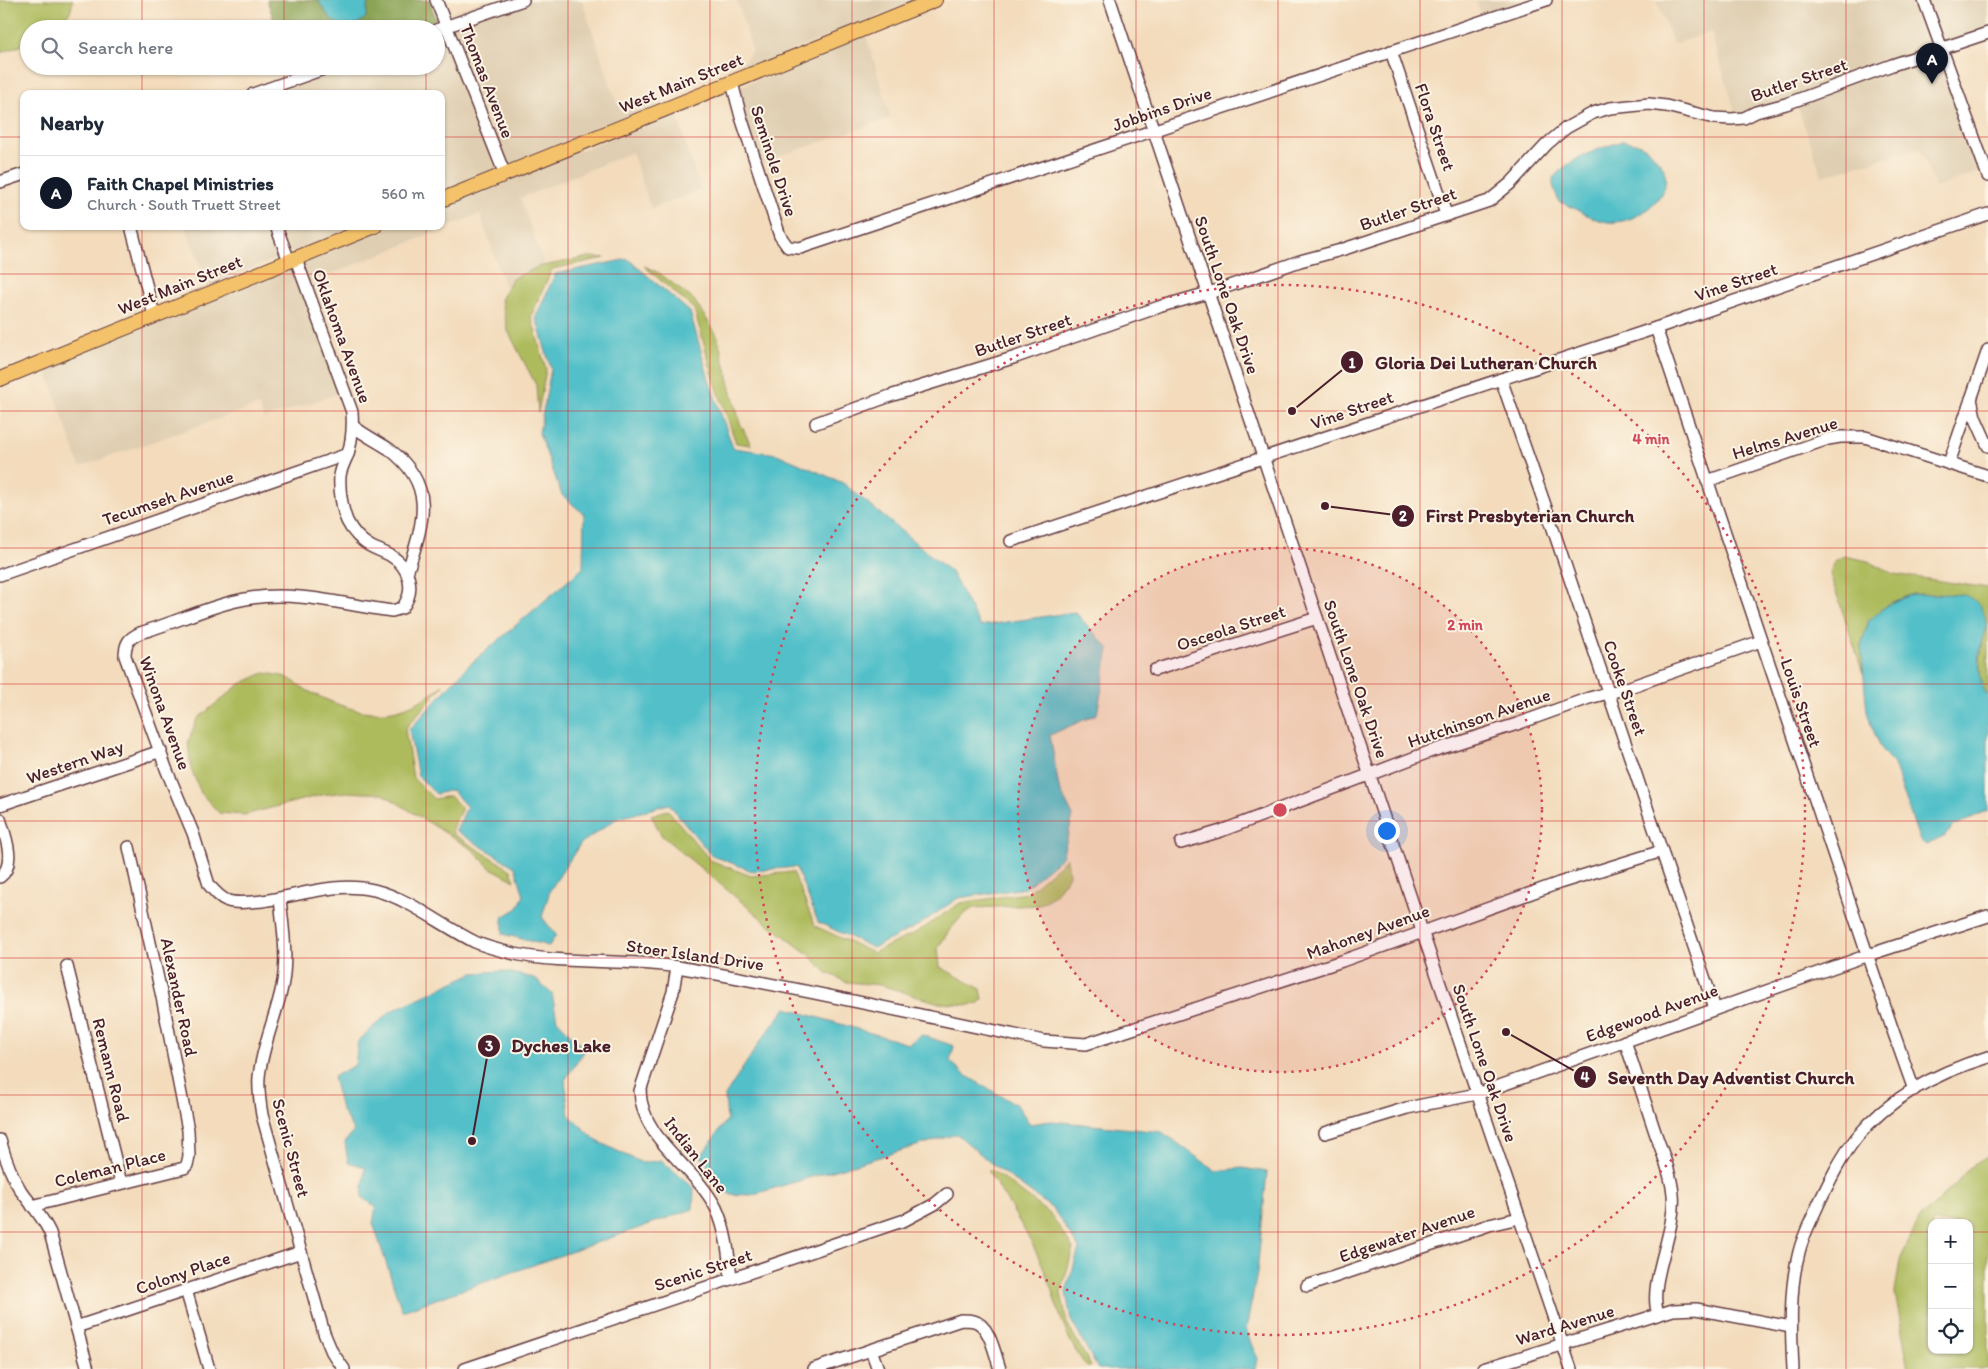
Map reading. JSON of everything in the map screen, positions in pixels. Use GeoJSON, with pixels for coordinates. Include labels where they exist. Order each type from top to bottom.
{"type":"FeatureCollection","features":[{"type":"Feature","properties":{"kind":"main road","name":"West Main Street"},"geometry":{"type":"LineString","coordinates":[[445,198],[935,0]]}},
{"type":"Feature","properties":{"kind":"main road","name":"West Main Street"},"geometry":{"type":"LineString","coordinates":[[0,379],[365,230]]}},
{"type":"Feature","properties":{"kind":"street","name":"Thomas Avenue"},"geometry":{"type":"LineString","coordinates":[[436,0],[440,20]]}},
{"type":"Feature","properties":{"kind":"street"},"geometry":{"type":"LineString","coordinates":[[445,27],[523,0]]}},
{"type":"Feature","properties":{"kind":"street","name":"South Lone Oak Drive"},"geometry":{"type":"LineString","coordinates":[[1110,0],[1369,775],[1571,1369]]}},
{"type":"Feature","properties":{"kind":"street","name":"Jobbins Drive"},"geometry":{"type":"LineString","coordinates":[[788,247],[800,248],[991,186],[1153,130],[1546,0]]}},
{"type":"Feature","properties":{"kind":"street"},"geometry":{"type":"LineString","coordinates":[[1924,0],[1988,176]]}},
{"type":"Feature","properties":{"kind":"street","name":"Butler Street"},"geometry":{"type":"LineString","coordinates":[[816,423],[890,396],[1016,357],[1159,307],[1208,293],[1300,261],[1341,250],[1489,201],[1498,195],[1554,138],[1572,124],[1593,113],[1610,108],[1649,104],[1666,106],[1714,118],[1744,118],[1756,112],[1786,104],[1988,33]]}},
{"type":"Feature","properties":{"kind":"street","name":"Thomas Avenue"},"geometry":{"type":"LineString","coordinates":[[445,35],[505,175]]}},
{"type":"Feature","properties":{"kind":"street","name":"Flora Street"},"geometry":{"type":"LineString","coordinates":[[1391,51],[1446,214]]}},
{"type":"Feature","properties":{"kind":"street"},"geometry":{"type":"LineString","coordinates":[[264,90],[307,75]]}},
{"type":"Feature","properties":{"kind":"street","name":"Seminole Drive"},"geometry":{"type":"LineString","coordinates":[[732,83],[741,117],[780,236],[788,247]]}},
{"type":"Feature","properties":{"kind":"street"},"geometry":{"type":"LineString","coordinates":[[0,182],[20,175]]}},
{"type":"Feature","properties":{"kind":"street","name":"Vine Street"},"geometry":{"type":"LineString","coordinates":[[1011,541],[1656,328],[1988,214]]}},
{"type":"Feature","properties":{"kind":"street"},"geometry":{"type":"LineString","coordinates":[[132,230],[154,315]]}},
{"type":"Feature","properties":{"kind":"street","name":"Oklahoma Avenue"},"geometry":{"type":"LineString","coordinates":[[278,230],[292,260],[352,412],[353,426]]}},
{"type":"Feature","properties":{"kind":"street","name":"Louis Street"},"geometry":{"type":"LineString","coordinates":[[1656,328],[1914,1090]]}},
{"type":"Feature","properties":{"kind":"street"},"geometry":{"type":"LineString","coordinates":[[1948,463],[1988,350]]}},
{"type":"Feature","properties":{"kind":"street","name":"Cooke Street"},"geometry":{"type":"LineString","coordinates":[[1500,379],[1715,1009]]}},
{"type":"Feature","properties":{"kind":"street"},"geometry":{"type":"LineString","coordinates":[[1971,399],[1975,417],[1988,446]]}},
{"type":"Feature","properties":{"kind":"street"},"geometry":{"type":"LineString","coordinates":[[353,426],[400,459],[418,482],[423,504],[416,545],[407,573],[393,557],[371,547],[362,540],[347,521],[340,485],[340,474],[348,454],[353,426]]}},
{"type":"Feature","properties":{"kind":"street","name":"Helms Avenue"},"geometry":{"type":"LineString","coordinates":[[1707,481],[1840,437],[1865,437],[1988,476]]}},
{"type":"Feature","properties":{"kind":"street","name":"Tecumseh Avenue"},"geometry":{"type":"LineString","coordinates":[[0,575],[348,454]]}},
{"type":"Feature","properties":{"kind":"street","name":"Winona Avenue"},"geometry":{"type":"LineString","coordinates":[[280,899],[228,901],[209,885],[193,832],[167,771],[125,656],[127,643],[130,638],[140,633],[228,603],[251,598],[296,597],[397,611],[407,603],[410,596],[407,573]]}},
{"type":"Feature","properties":{"kind":"street","name":"Osceola Street"},"geometry":{"type":"LineString","coordinates":[[1155,670],[1317,618]]}},
{"type":"Feature","properties":{"kind":"street","name":"Hutchinson Avenue"},"geometry":{"type":"LineString","coordinates":[[1181,842],[1221,830],[1429,752],[1761,641]]}},
{"type":"Feature","properties":{"kind":"street","name":"Western Way"},"geometry":{"type":"LineString","coordinates":[[0,805],[161,751]]}},
{"type":"Feature","properties":{"kind":"street"},"geometry":{"type":"LineString","coordinates":[[0,819],[6,837],[9,859],[7,869],[0,877]]}},
{"type":"Feature","properties":{"kind":"street","name":"Alexander Road"},"geometry":{"type":"LineString","coordinates":[[128,847],[166,1016],[188,1130],[190,1156]]}},
{"type":"Feature","properties":{"kind":"street","name":"Mahoney Avenue"},"geometry":{"type":"LineString","coordinates":[[1086,1044],[1334,964],[1559,883],[1662,851]]}},
{"type":"Feature","properties":{"kind":"street","name":"Stoer Island Drive"},"geometry":{"type":"LineString","coordinates":[[280,899],[322,890],[368,889],[400,900],[476,943],[513,953],[539,958],[642,962],[677,967],[777,985],[1015,1036],[1044,1041],[1086,1044]]}},
{"type":"Feature","properties":{"kind":"street","name":"Scenic Street"},"geometry":{"type":"LineString","coordinates":[[280,899],[285,964],[278,1004],[261,1063],[259,1097],[262,1116],[324,1333],[332,1352],[344,1369]]}},
{"type":"Feature","properties":{"kind":"street","name":"Edgewood Avenue"},"geometry":{"type":"LineString","coordinates":[[1324,1132],[1407,1108],[1477,1094],[1868,955],[1988,916]]}},
{"type":"Feature","properties":{"kind":"street","name":"Remann Road"},"geometry":{"type":"LineString","coordinates":[[67,966],[120,1183]]}},
{"type":"Feature","properties":{"kind":"street","name":"Indian Lane"},"geometry":{"type":"LineString","coordinates":[[677,967],[673,992],[640,1091],[641,1103],[651,1128],[708,1194],[716,1209],[727,1248],[731,1280]]}},
{"type":"Feature","properties":{"kind":"street"},"geometry":{"type":"LineString","coordinates":[[1625,1041],[1668,1169],[1673,1193],[1674,1208],[1655,1298],[1658,1314]]}},
{"type":"Feature","properties":{"kind":"street"},"geometry":{"type":"LineString","coordinates":[[1793,1369],[1791,1327],[1793,1285],[1799,1250],[1829,1182],[1842,1158],[1858,1137],[1891,1105],[1950,1070],[1988,1057]]}},
{"type":"Feature","properties":{"kind":"street"},"geometry":{"type":"LineString","coordinates":[[0,1140],[11,1174],[50,1232],[88,1369]]}},
{"type":"Feature","properties":{"kind":"street","name":"Coleman Place"},"geometry":{"type":"LineString","coordinates":[[32,1206],[184,1168],[190,1156]]}},
{"type":"Feature","properties":{"kind":"street","name":"Scenic Street"},"geometry":{"type":"LineString","coordinates":[[465,1369],[490,1365],[905,1220],[935,1204],[947,1194]]}},
{"type":"Feature","properties":{"kind":"street","name":"Edgewater Avenue"},"geometry":{"type":"LineString","coordinates":[[1306,1286],[1489,1225],[1519,1218]]}},
{"type":"Feature","properties":{"kind":"street","name":"Colony Place"},"geometry":{"type":"LineString","coordinates":[[76,1327],[301,1252]]}},
{"type":"Feature","properties":{"kind":"street"},"geometry":{"type":"LineString","coordinates":[[186,1290],[209,1369]]}},
{"type":"Feature","properties":{"kind":"street","name":"Ward Avenue"},"geometry":{"type":"LineString","coordinates":[[1483,1369],[1674,1310],[1696,1309],[1791,1327]]}},
{"type":"Feature","properties":{"kind":"street"},"geometry":{"type":"LineString","coordinates":[[814,1369],[961,1320],[974,1321],[980,1324],[987,1332],[1000,1369]]}},
{"type":"Feature","properties":{"kind":"street"},"geometry":{"type":"LineString","coordinates":[[871,1350],[878,1369]]}},
{"type":"Feature","properties":{"kind":"shaded area"},"geometry":{"type":"Polygon","coordinates":[[[485,0],[582,0],[617,104],[664,103],[507,167],[448,14],[485,0]]]}},
{"type":"Feature","properties":{"kind":"shaded area"},"geometry":{"type":"Polygon","coordinates":[[[737,0],[918,0],[737,73],[752,50],[737,0]]]}},
{"type":"Feature","properties":{"kind":"shaded area"},"geometry":{"type":"Polygon","coordinates":[[[1476,0],[1532,0],[1481,15],[1476,0]]]}},
{"type":"Feature","properties":{"kind":"shaded area"},"geometry":{"type":"Polygon","coordinates":[[[1657,0],[1988,0],[1988,34],[1944,49],[1987,169],[1935,188],[1920,148],[1822,176],[1795,99],[1737,118],[1711,32],[1673,44],[1657,0]]]}},
{"type":"Feature","properties":{"kind":"shaded area"},"geometry":{"type":"Polygon","coordinates":[[[866,35],[891,118],[757,164],[729,91],[866,35]]]}},
{"type":"Feature","properties":{"kind":"shaded area"},"geometry":{"type":"Polygon","coordinates":[[[445,36],[497,171],[445,191],[445,90],[255,90],[291,75],[445,75],[445,36]]]}},
{"type":"Feature","properties":{"kind":"shaded area"},"geometry":{"type":"Polygon","coordinates":[[[676,112],[700,190],[651,209],[632,152],[520,198],[545,266],[512,279],[506,290],[480,214],[445,228],[445,205],[676,112]]]}},
{"type":"Feature","properties":{"kind":"shaded area"},"geometry":{"type":"Polygon","coordinates":[[[187,230],[348,230],[208,286],[187,230]]]}},
{"type":"Feature","properties":{"kind":"shaded area"},"geometry":{"type":"Polygon","coordinates":[[[382,230],[440,230],[307,284],[342,392],[264,419],[258,405],[80,467],[45,367],[382,230]]]}},
{"type":"Feature","properties":{"kind":"green space"},"geometry":{"type":"Polygon","coordinates":[[[0,0],[73,0],[71,10],[65,20],[20,20],[20,46],[0,53],[0,0]]]}},
{"type":"Feature","properties":{"kind":"green space"},"geometry":{"type":"Polygon","coordinates":[[[267,0],[318,0],[334,20],[274,20],[267,0]]]}},
{"type":"Feature","properties":{"kind":"green space"},"geometry":{"type":"Polygon","coordinates":[[[368,0],[429,0],[436,19],[356,20],[366,17],[368,0]]]}},
{"type":"Feature","properties":{"kind":"green space"},"geometry":{"type":"Polygon","coordinates":[[[589,257],[605,258],[552,269],[531,316],[546,369],[538,413],[536,385],[508,331],[501,300],[512,279],[538,267],[589,257]]]}},
{"type":"Feature","properties":{"kind":"green space"},"geometry":{"type":"Polygon","coordinates":[[[644,266],[659,273],[694,300],[717,335],[740,423],[751,445],[736,443],[715,382],[694,309],[644,266]]]}},
{"type":"Feature","properties":{"kind":"green space"},"geometry":{"type":"Polygon","coordinates":[[[1844,556],[1868,561],[1894,574],[1988,588],[1988,695],[1981,682],[1980,673],[1982,645],[1986,629],[1936,595],[1913,594],[1890,603],[1869,620],[1861,646],[1864,676],[1830,574],[1834,561],[1844,556]]]}},
{"type":"Feature","properties":{"kind":"green space"},"geometry":{"type":"Polygon","coordinates":[[[264,673],[286,677],[330,701],[348,708],[364,711],[380,712],[411,705],[427,697],[443,685],[405,729],[413,778],[434,799],[450,796],[462,808],[452,828],[453,834],[511,870],[515,881],[489,867],[473,850],[383,794],[347,792],[321,795],[244,815],[219,813],[201,793],[191,769],[188,742],[197,719],[240,684],[264,673]]]}},
{"type":"Feature","properties":{"kind":"green space"},"geometry":{"type":"Polygon","coordinates":[[[668,810],[710,860],[751,876],[793,872],[815,926],[873,953],[921,930],[960,903],[1027,893],[1067,858],[1069,875],[1056,894],[1039,905],[973,908],[963,915],[938,948],[940,967],[981,989],[983,999],[978,1004],[969,1005],[939,1003],[881,985],[846,982],[826,972],[808,954],[767,923],[662,836],[651,815],[668,810]]]}},
{"type":"Feature","properties":{"kind":"green space"},"geometry":{"type":"Polygon","coordinates":[[[1988,1156],[1988,1369],[1909,1369],[1895,1293],[1900,1260],[1920,1218],[1957,1183],[1968,1168],[1988,1156]]]}},
{"type":"Feature","properties":{"kind":"green space"},"geometry":{"type":"Polygon","coordinates":[[[992,1170],[1050,1214],[1073,1248],[1061,1293],[1067,1323],[1091,1366],[1089,1368],[1073,1347],[1042,1264],[1023,1228],[988,1171],[992,1170]]]}},
{"type":"Feature","properties":{"kind":"water"},"geometry":{"type":"Polygon","coordinates":[[[318,0],[368,0],[366,17],[362,20],[332,20],[318,0]]]}},
{"type":"Feature","properties":{"kind":"water"},"geometry":{"type":"Polygon","coordinates":[[[1622,141],[1636,143],[1644,147],[1652,153],[1665,173],[1665,183],[1662,192],[1648,209],[1628,219],[1608,222],[1594,218],[1559,202],[1553,185],[1553,178],[1560,171],[1576,159],[1622,141]]]}},
{"type":"Feature","properties":{"kind":"water"},"geometry":{"type":"Polygon","coordinates":[[[628,259],[690,312],[710,383],[733,448],[777,454],[843,483],[951,572],[980,626],[1075,612],[1109,649],[1097,714],[1050,735],[1059,788],[1073,816],[1062,857],[1025,888],[958,898],[919,925],[873,948],[818,922],[796,867],[752,871],[711,855],[669,804],[616,819],[580,844],[550,890],[542,917],[556,935],[549,946],[503,934],[503,917],[518,908],[524,895],[515,867],[456,831],[467,807],[452,790],[436,794],[418,776],[409,730],[467,667],[583,568],[584,514],[562,495],[539,433],[551,369],[536,317],[555,274],[628,259]]]}},
{"type":"Feature","properties":{"kind":"water"},"geometry":{"type":"Polygon","coordinates":[[[1913,594],[1967,596],[1980,606],[1986,621],[1986,631],[1980,651],[1980,665],[1981,679],[1988,695],[1988,810],[1954,826],[1944,837],[1926,845],[1919,839],[1894,764],[1883,752],[1871,725],[1867,711],[1861,646],[1869,620],[1890,603],[1913,594]]]}},
{"type":"Feature","properties":{"kind":"water"},"geometry":{"type":"Polygon","coordinates":[[[502,971],[534,978],[552,994],[557,1020],[585,1050],[565,1080],[569,1115],[597,1141],[642,1163],[661,1160],[694,1188],[693,1209],[402,1311],[373,1223],[376,1207],[362,1197],[365,1167],[348,1162],[345,1142],[354,1131],[341,1109],[333,1077],[355,1065],[358,1041],[391,1011],[473,973],[502,971]]]}},
{"type":"Feature","properties":{"kind":"water"},"geometry":{"type":"Polygon","coordinates":[[[786,1008],[908,1044],[922,1035],[954,1046],[950,1061],[965,1075],[1017,1105],[1030,1124],[1051,1121],[1162,1132],[1216,1171],[1242,1168],[1267,1172],[1257,1273],[1246,1330],[1257,1359],[1255,1369],[1098,1369],[1071,1320],[1066,1292],[1079,1248],[1054,1210],[992,1164],[957,1134],[751,1195],[729,1194],[701,1156],[727,1120],[725,1096],[759,1043],[786,1008]]]}},
{"type":"Feature","properties":{"kind":"place","name":"Faith Chapel Ministries"},"geometry":{"type":"Point","coordinates":[1932,84]}},
{"type":"Feature","properties":{"kind":"place","name":"Gloria Dei Lutheran Church"},"geometry":{"type":"Point","coordinates":[1292,411]}},
{"type":"Feature","properties":{"kind":"place","name":"First Presbyterian Church"},"geometry":{"type":"Point","coordinates":[1325,506]}},
{"type":"Feature","properties":{"kind":"place","name":"Seventh Day Adventist Church"},"geometry":{"type":"Point","coordinates":[1506,1032]}},
{"type":"Feature","properties":{"kind":"place","name":"Dyches Lake"},"geometry":{"type":"Point","coordinates":[472,1141]}}]}
